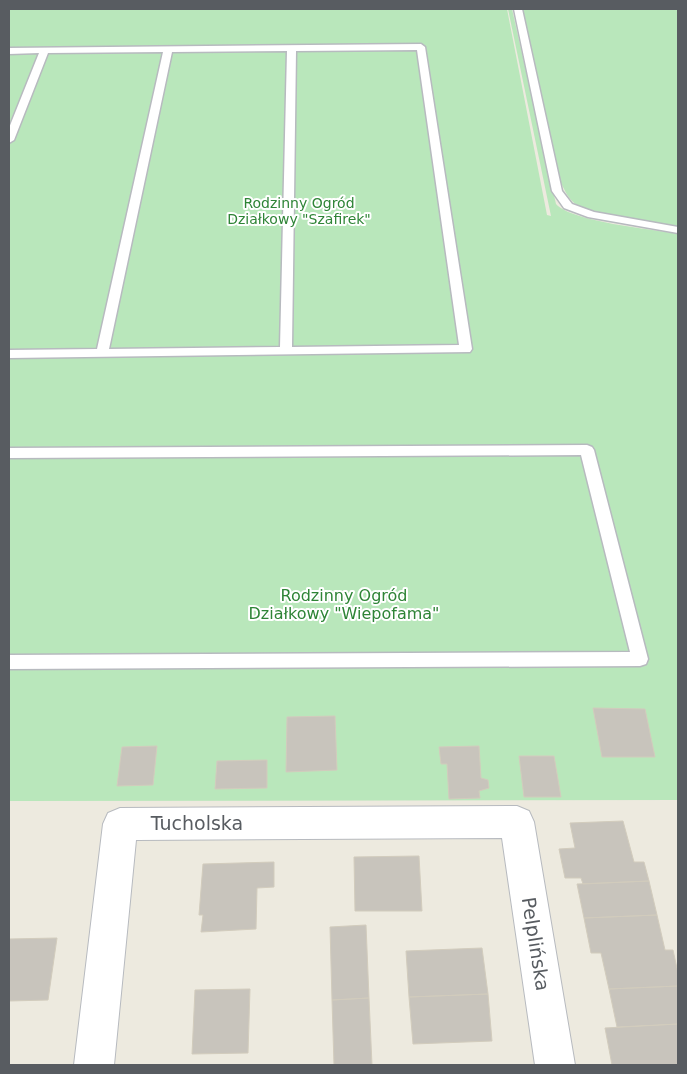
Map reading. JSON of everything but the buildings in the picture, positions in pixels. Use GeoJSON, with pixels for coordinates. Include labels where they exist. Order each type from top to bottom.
{"type":"FeatureCollection","features":[{"type":"Feature","properties":{"kind":"street","name":"Tucholska"},"geometry":{"type":"LineString","coordinates":[[94,1065],[120,824],[517,822]]}},
{"type":"Feature","properties":{"kind":"street","name":"Pelplińska"},"geometry":{"type":"LineString","coordinates":[[517,822],[555,1065]]}},
{"type":"Feature","properties":{"kind":"lane"},"geometry":{"type":"LineString","coordinates":[[518,9],[557,191],[568,206],[592,215],[678,230]]}},
{"type":"Feature","properties":{"kind":"lane"},"geometry":{"type":"LineString","coordinates":[[9,51],[421,46],[466,349],[9,354]]}},
{"type":"Feature","properties":{"kind":"lane"},"geometry":{"type":"LineString","coordinates":[[286,351],[292,48]]}},
{"type":"Feature","properties":{"kind":"lane"},"geometry":{"type":"LineString","coordinates":[[102,353],[168,49]]}},
{"type":"Feature","properties":{"kind":"lane"},"geometry":{"type":"LineString","coordinates":[[9,140],[44,51]]}},
{"type":"Feature","properties":{"kind":"lane"},"geometry":{"type":"LineString","coordinates":[[9,453],[587,450],[640,659],[9,662]]}},
{"type":"Feature","properties":{"kind":"green space"},"geometry":{"type":"Polygon","coordinates":[[[9,9],[507,9],[547,215],[551,216],[508,9],[512,9],[556,204],[578,216],[678,234],[678,800],[9,801],[9,9]]]}},
{"type":"Feature","properties":{"kind":"green space"},"geometry":{"type":"Polygon","coordinates":[[[521,9],[678,9],[678,228],[599,214],[577,205],[569,198],[561,183],[521,9]]]}},
{"type":"Feature","properties":{"kind":"park label","name":"Rodzinny Ogród Działkowy \"Szafirek\""},"geometry":{"type":"Point","coordinates":[299,212]}},
{"type":"Feature","properties":{"kind":"park label","name":"Rodzinny Ogród Działkowy \"Wiepofama\""},"geometry":{"type":"Point","coordinates":[344,604]}}]}
